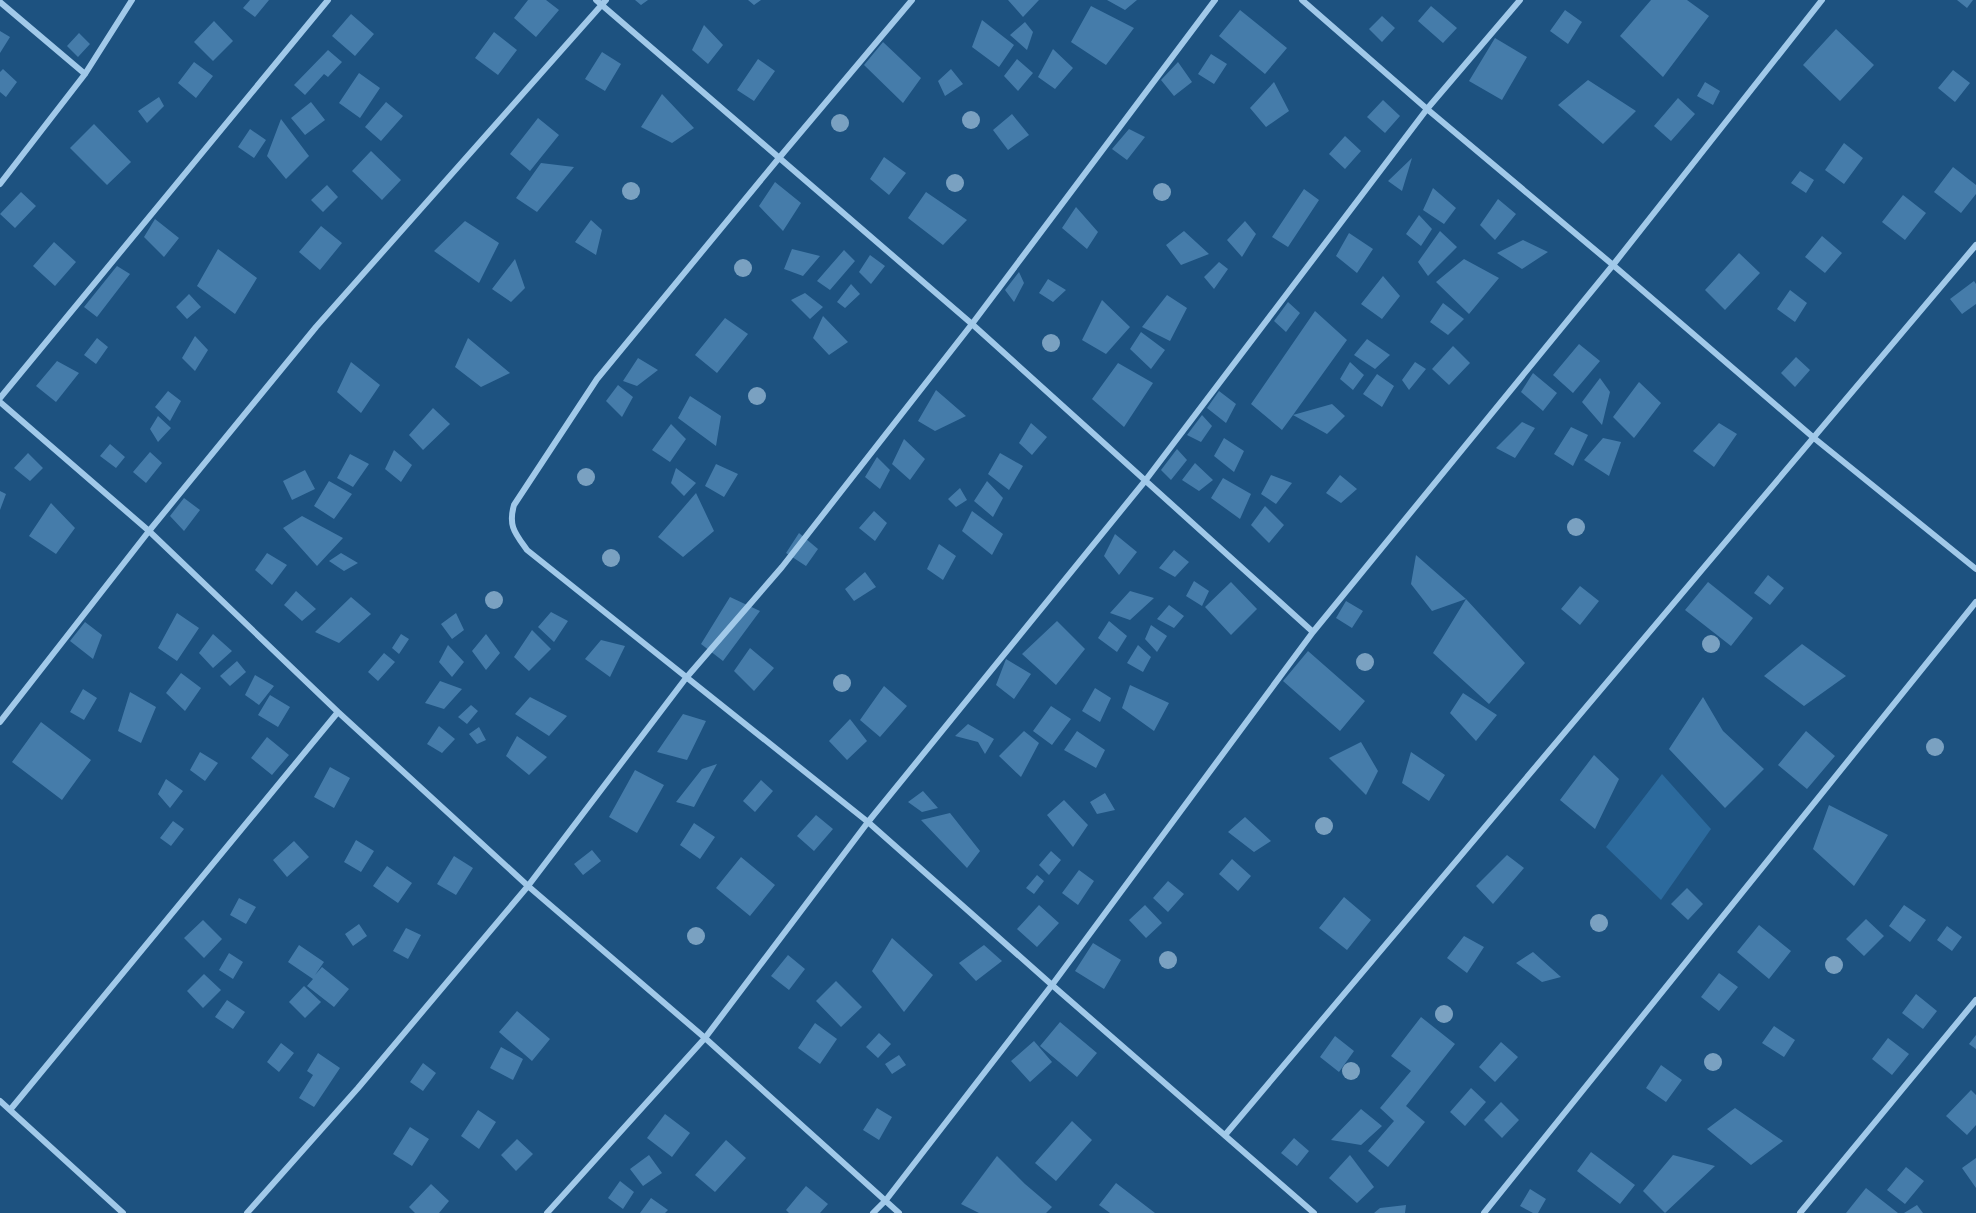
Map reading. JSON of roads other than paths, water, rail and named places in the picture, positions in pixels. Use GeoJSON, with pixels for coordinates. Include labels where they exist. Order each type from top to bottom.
{"type":"FeatureCollection","features":[{"type":"Feature","properties":{"kind":"street"},"geometry":{"type":"LineString","coordinates":[[0,184],[85,74],[132,0]]}},
{"type":"Feature","properties":{"kind":"street"},"geometry":{"type":"LineString","coordinates":[[327,0],[0,400],[148,531],[338,712],[528,886],[705,1038],[899,1213]]}},
{"type":"Feature","properties":{"kind":"street"},"geometry":{"type":"LineString","coordinates":[[596,0],[604,3],[778,158],[972,324],[1313,632]]}},
{"type":"Feature","properties":{"kind":"street"},"geometry":{"type":"LineString","coordinates":[[912,0],[778,158],[597,380],[514,506],[510,519],[514,533],[527,550],[868,822],[1052,986],[1314,1213]]}},
{"type":"Feature","properties":{"kind":"street"},"geometry":{"type":"LineString","coordinates":[[247,1213],[358,1088],[528,886],[686,678],[782,567],[972,324],[1215,0]]}},
{"type":"Feature","properties":{"kind":"street"},"geometry":{"type":"LineString","coordinates":[[1302,0],[1814,438],[1976,569]]}},
{"type":"Feature","properties":{"kind":"street"},"geometry":{"type":"LineString","coordinates":[[547,1213],[705,1038],[868,822],[1145,481],[1427,109],[1520,0]]}},
{"type":"Feature","properties":{"kind":"street"},"geometry":{"type":"LineString","coordinates":[[873,1213],[886,1200],[1052,986],[1313,632],[1613,265],[1822,0]]}},
{"type":"Feature","properties":{"kind":"street"},"geometry":{"type":"LineString","coordinates":[[0,2],[85,74]]}},
{"type":"Feature","properties":{"kind":"street"},"geometry":{"type":"LineString","coordinates":[[0,722],[148,531],[316,327],[604,3]]}},
{"type":"Feature","properties":{"kind":"street"},"geometry":{"type":"LineString","coordinates":[[1225,1135],[1976,245]]}},
{"type":"Feature","properties":{"kind":"street"},"geometry":{"type":"LineString","coordinates":[[1484,1213],[1976,602]]}},
{"type":"Feature","properties":{"kind":"street"},"geometry":{"type":"LineString","coordinates":[[10,1110],[338,712]]}},
{"type":"Feature","properties":{"kind":"street"},"geometry":{"type":"LineString","coordinates":[[1800,1213],[1976,1000]]}},
{"type":"Feature","properties":{"kind":"street"},"geometry":{"type":"LineString","coordinates":[[0,1101],[123,1213]]}}]}
